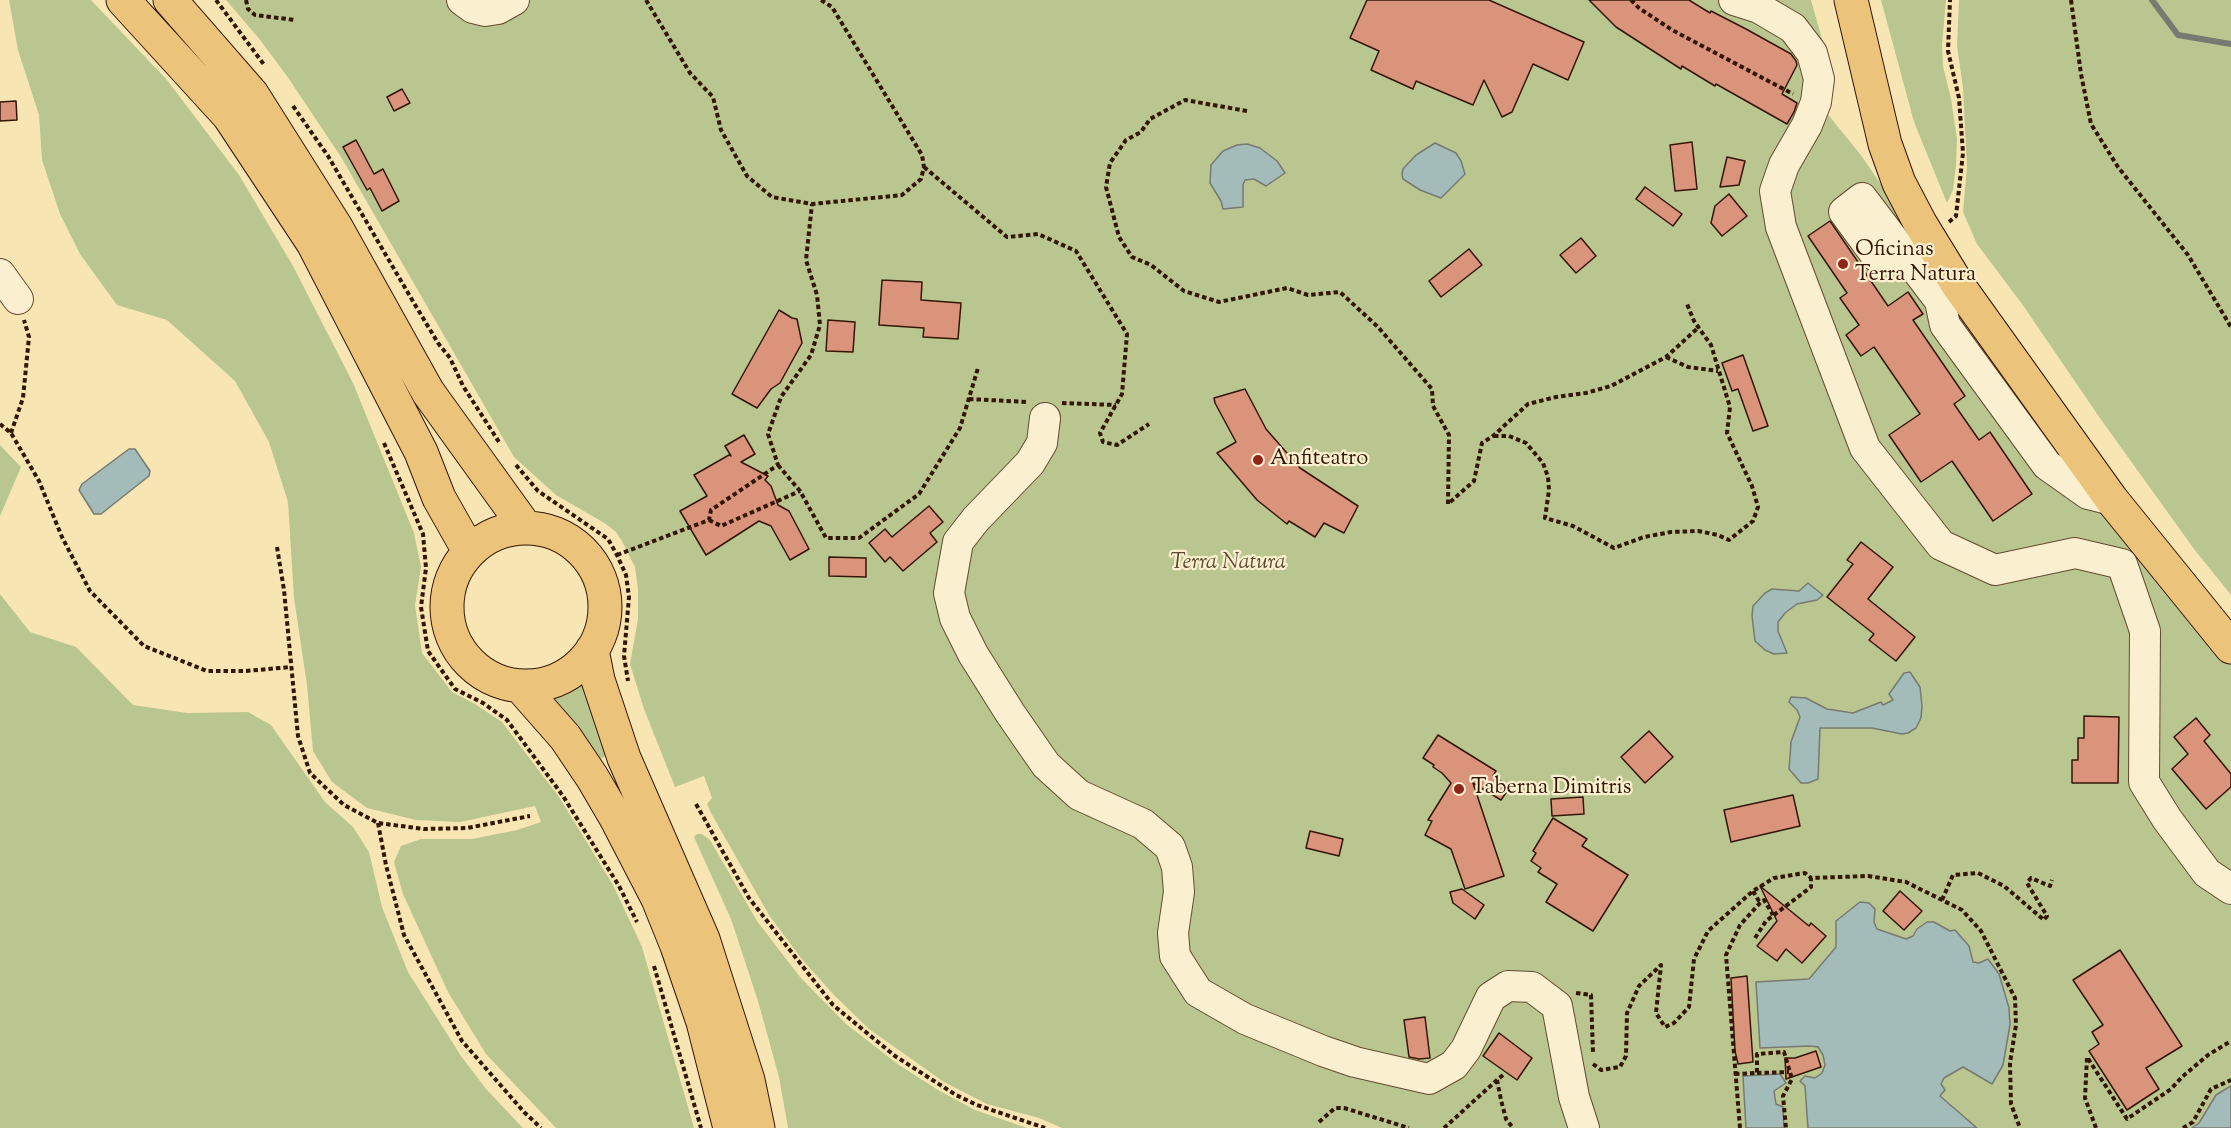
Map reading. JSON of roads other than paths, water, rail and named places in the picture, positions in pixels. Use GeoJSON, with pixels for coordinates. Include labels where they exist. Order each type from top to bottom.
{"type":"FeatureCollection","features":[{"type":"Feature","properties":{"kind":"main road"},"geometry":{"type":"LineString","coordinates":[[123,0],[229,116],[313,243],[421,452],[439,498],[469,551]]}},
{"type":"Feature","properties":{"kind":"main road"},"geometry":{"type":"LineString","coordinates":[[170,0],[252,94],[336,227],[428,392],[526,528]]}},
{"type":"Feature","properties":{"kind":"main road"},"geometry":{"type":"LineString","coordinates":[[1851,0],[1885,144],[1899,183],[1920,223],[1949,293],[2231,647]]}},
{"type":"Feature","properties":{"kind":"main road"},"geometry":{"type":"LineString","coordinates":[[1867,0],[1897,132],[1910,167],[1944,227],[2141,504],[2231,626]]}},
{"type":"Feature","properties":{"kind":"main road"},"geometry":{"type":"LineString","coordinates":[[526,528],[545,530],[563,537],[591,562],[600,579],[605,597],[605,618],[592,650],[572,672],[537,686],[521,687],[486,676],[468,661],[454,641],[447,618],[447,594],[455,571],[469,551],[486,539],[506,531],[526,528]]}},
{"type":"Feature","properties":{"kind":"main road"},"geometry":{"type":"LineString","coordinates":[[592,650],[598,680],[624,758],[703,939],[748,1080],[758,1128]]}},
{"type":"Feature","properties":{"kind":"main road"},"geometry":{"type":"LineString","coordinates":[[521,687],[565,737],[592,777],[658,899],[703,1022],[730,1128]]}},
{"type":"Feature","properties":{"kind":"lane"},"geometry":{"type":"LineString","coordinates":[[462,0],[473,8],[485,11],[519,4]]}},
{"type":"Feature","properties":{"kind":"lane"},"geometry":{"type":"LineString","coordinates":[[1734,0],[1759,8],[1792,28],[1812,53],[1819,79],[1816,102],[1807,125],[1784,165],[1775,191],[1780,227],[1865,448],[1941,545],[1995,570],[2075,553],[2122,564],[2145,631],[2144,782],[2167,819],[2207,873],[2231,889]]}},
{"type":"Feature","properties":{"kind":"lane"},"geometry":{"type":"LineString","coordinates":[[1905,257],[1949,293]]}},
{"type":"Feature","properties":{"kind":"lane"},"geometry":{"type":"LineString","coordinates":[[0,274],[18,299]]}},
{"type":"Feature","properties":{"kind":"lane"},"geometry":{"type":"LineString","coordinates":[[1047,408],[1042,443],[1030,463],[976,519],[958,542],[949,593],[955,618],[973,654],[1010,714],[1046,765],[1079,795],[1143,824],[1170,847],[1177,867],[1179,892],[1173,933],[1175,956],[1198,992],[1245,1019],[1323,1051],[1355,1062],[1429,1079],[1454,1065],[1466,1050],[1491,997],[1508,986],[1532,987],[1557,1005],[1574,1097],[1584,1128]]}},
{"type":"Feature","properties":{"kind":"water"},"geometry":{"type":"Polygon","coordinates":[[[1435,143],[1456,153],[1465,174],[1441,198],[1420,190],[1403,179],[1402,174],[1403,169],[1416,155],[1435,143]]]}},
{"type":"Feature","properties":{"kind":"water"},"geometry":{"type":"Polygon","coordinates":[[[1247,144],[1260,148],[1277,161],[1285,173],[1266,186],[1254,179],[1245,180],[1243,207],[1223,209],[1210,183],[1211,165],[1223,151],[1237,145],[1247,144]]]}},
{"type":"Feature","properties":{"kind":"water"},"geometry":{"type":"Polygon","coordinates":[[[129,449],[135,449],[150,471],[149,476],[101,514],[94,514],[79,490],[82,484],[129,449]]]}},
{"type":"Feature","properties":{"kind":"water"},"geometry":{"type":"Polygon","coordinates":[[[1808,583],[1823,595],[1817,600],[1797,604],[1778,622],[1778,631],[1787,653],[1774,654],[1765,650],[1755,641],[1753,606],[1772,589],[1799,591],[1808,583]]]}},
{"type":"Feature","properties":{"kind":"water"},"geometry":{"type":"Polygon","coordinates":[[[1910,672],[1920,687],[1921,718],[1916,728],[1902,734],[1872,728],[1820,728],[1818,779],[1801,783],[1789,769],[1791,742],[1800,717],[1789,702],[1791,697],[1806,698],[1827,709],[1853,713],[1881,702],[1883,705],[1893,700],[1889,694],[1904,673],[1910,672]]]}},
{"type":"Feature","properties":{"kind":"water"},"geometry":{"type":"Polygon","coordinates":[[[1860,902],[1869,903],[1875,909],[1874,922],[1877,929],[1906,939],[1913,936],[1917,929],[1927,922],[1934,922],[1950,931],[1955,930],[1969,946],[1973,962],[1979,963],[1988,959],[1999,974],[2009,1008],[2010,1025],[2003,1065],[1992,1084],[1963,1067],[1944,1078],[1941,1084],[1945,1090],[1940,1096],[1977,1128],[1808,1128],[1805,1086],[1800,1081],[1805,1076],[1815,1078],[1822,1073],[1825,1065],[1823,1055],[1818,1047],[1810,1046],[1760,1048],[1756,982],[1809,979],[1836,947],[1836,921],[1860,902]]]}},
{"type":"Feature","properties":{"kind":"water"},"geometry":{"type":"Polygon","coordinates":[[[1780,1074],[1786,1083],[1774,1091],[1776,1104],[1783,1107],[1784,1128],[1746,1128],[1743,1076],[1780,1074]]]}},
{"type":"Feature","properties":{"kind":"water"},"geometry":{"type":"Polygon","coordinates":[[[2231,1086],[2231,1128],[2192,1128],[2199,1123],[2216,1095],[2231,1086]]]}},
{"type":"Feature","properties":{"kind":"waterway"},"geometry":{"type":"LineString","coordinates":[[2152,0],[2178,35],[2231,44]]}},
{"type":"Feature","properties":{"kind":"place","name":"Oficinas Terra Natura"},"geometry":{"type":"Point","coordinates":[1843,264]}},
{"type":"Feature","properties":{"kind":"place","name":"Anfiteatro"},"geometry":{"type":"Point","coordinates":[1258,460]}},
{"type":"Feature","properties":{"kind":"place","name":"Taberna Dimitris"},"geometry":{"type":"Point","coordinates":[1459,789]}},
{"type":"Feature","properties":{"kind":"park label","name":"Terra Natura"},"geometry":{"type":"Point","coordinates":[1228,564]}}]}
